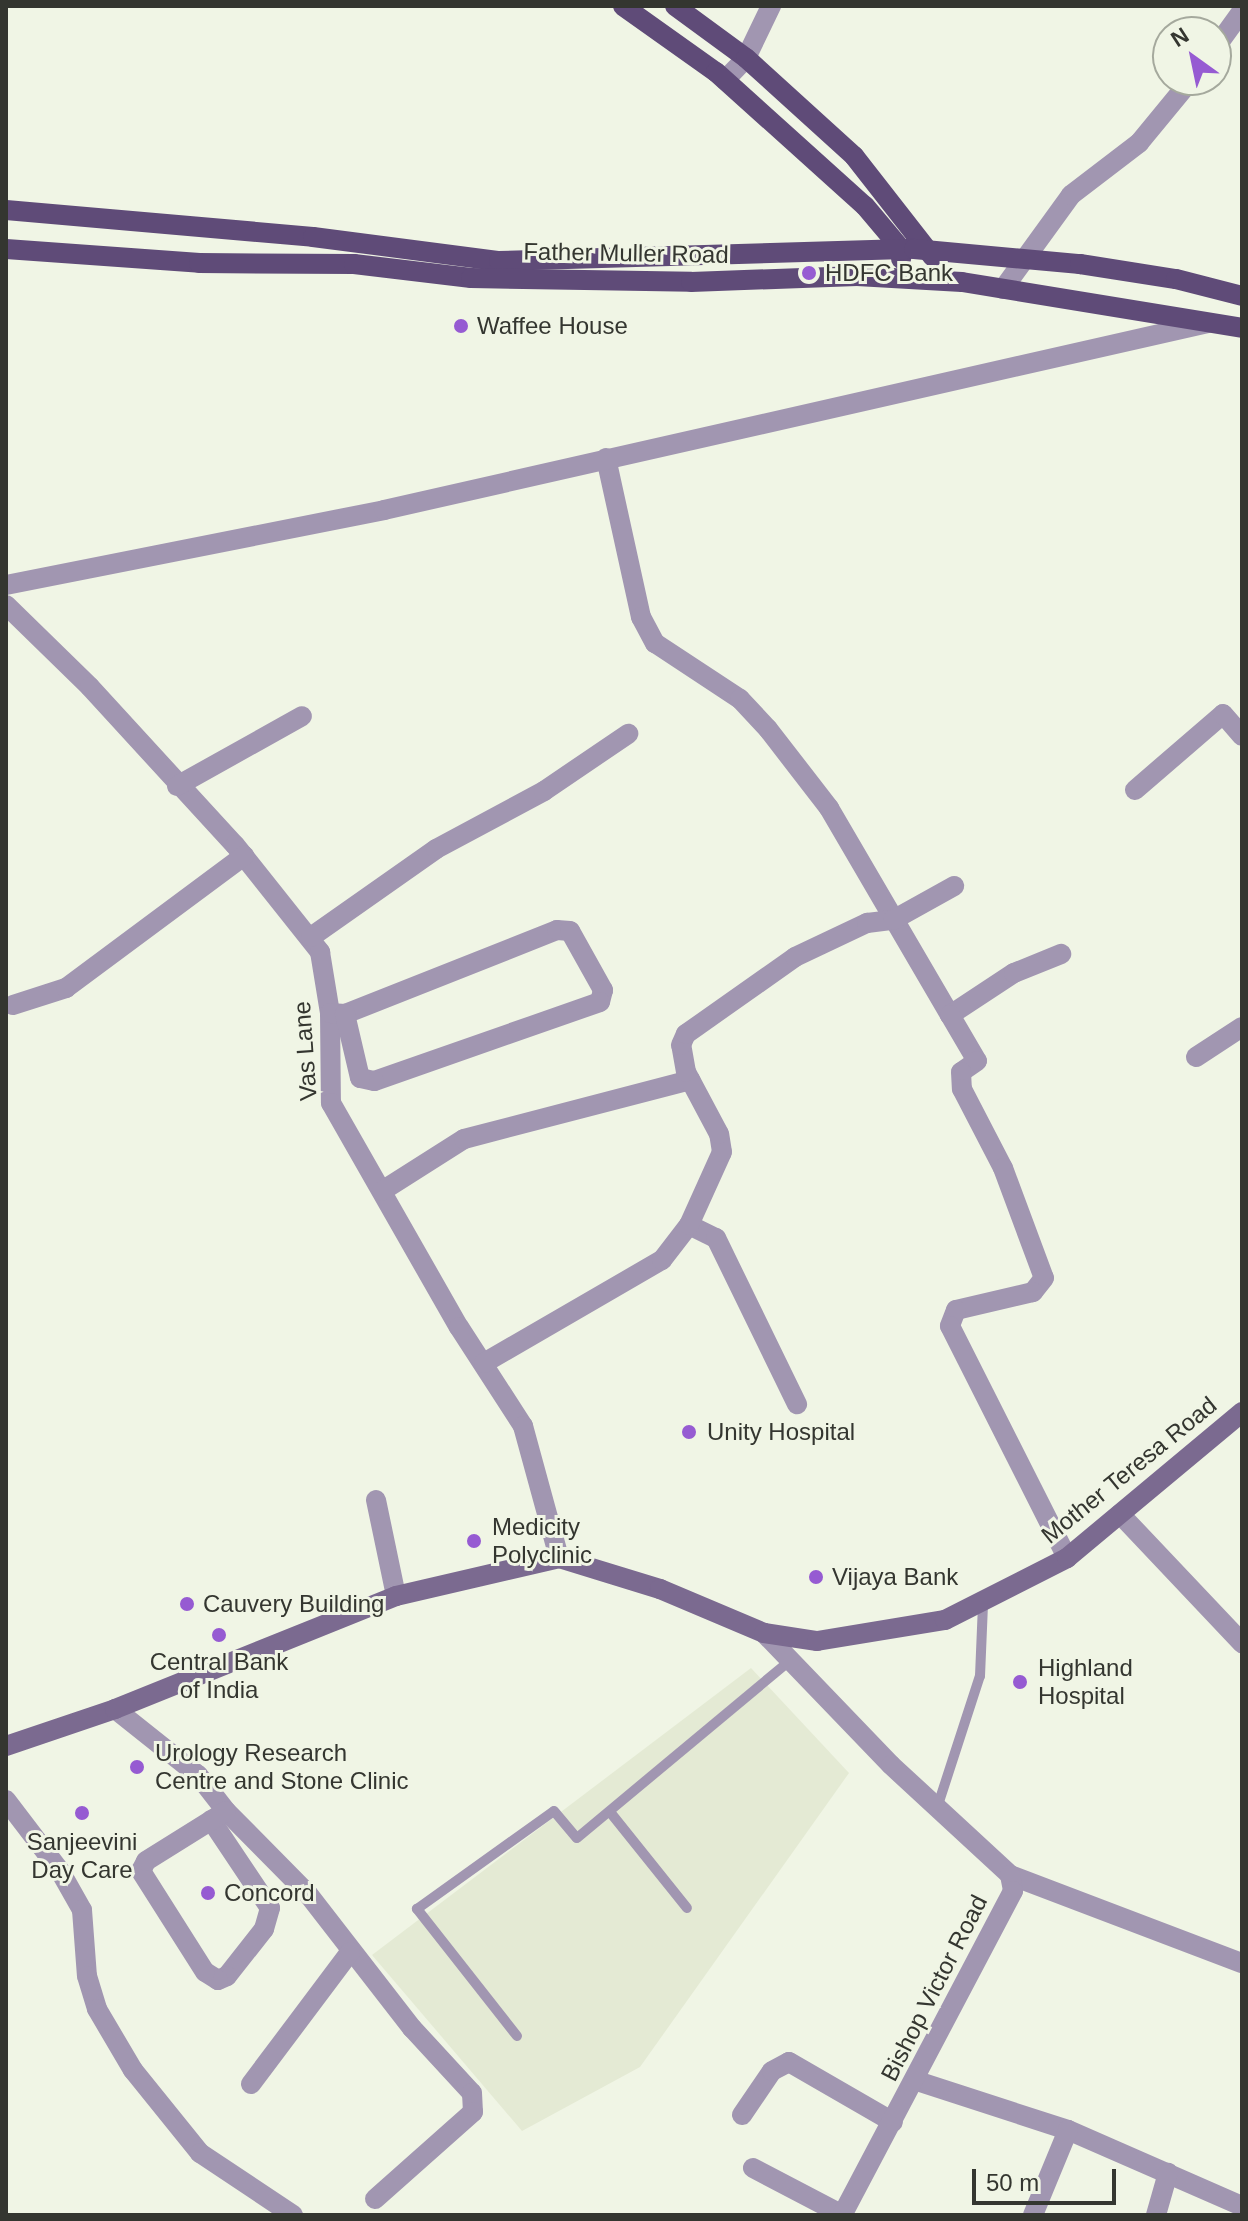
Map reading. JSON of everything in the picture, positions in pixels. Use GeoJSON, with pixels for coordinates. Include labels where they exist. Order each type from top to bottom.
{"type":"FeatureCollection","features":[{"type":"Feature","properties":{"kind":"main road"},"geometry":{"type":"LineString","coordinates":[[623,6],[725,80],[865,206],[902,250],[899,279]]}},
{"type":"Feature","properties":{"kind":"main road"},"geometry":{"type":"LineString","coordinates":[[675,6],[746,58],[854,156],[934,252]]}},
{"type":"Feature","properties":{"kind":"main road"},"geometry":{"type":"LineString","coordinates":[[6,210],[313,237],[499,261],[902,250],[934,252],[1176,279],[1242,296]]}},
{"type":"Feature","properties":{"kind":"main road","name":"Father Muller Road"},"geometry":{"type":"LineString","coordinates":[[6,249],[199,263],[354,264],[471,278],[928,280],[1003,289],[1242,328]]}},
{"type":"Feature","properties":{"kind":"main road"},"geometry":{"type":"LineString","coordinates":[[928,280],[934,252]]}},
{"type":"Feature","properties":{"kind":"main road","name":"Mother Teresa Road"},"geometry":{"type":"LineString","coordinates":[[559,1558],[660,1589],[764,1633],[817,1641],[864,1636],[945,1620],[1067,1558],[1242,1412]]}},
{"type":"Feature","properties":{"kind":"main road"},"geometry":{"type":"LineString","coordinates":[[6,1746],[115,1709],[396,1596],[559,1558]]}},
{"type":"Feature","properties":{"kind":"street"},"geometry":{"type":"LineString","coordinates":[[725,80],[746,58],[771,6]]}},
{"type":"Feature","properties":{"kind":"street"},"geometry":{"type":"LineString","coordinates":[[1003,289],[1071,195],[1139,143],[1178,96]]}},
{"type":"Feature","properties":{"kind":"street"},"geometry":{"type":"LineString","coordinates":[[6,585],[203,549],[1216,322]]}},
{"type":"Feature","properties":{"kind":"street"},"geometry":{"type":"LineString","coordinates":[[606,458],[641,617],[655,643],[740,699],[768,729],[829,808],[977,1061],[961,1072],[962,1089],[1003,1168],[1044,1278],[1033,1292],[956,1310],[950,1326],[1067,1558]]}},
{"type":"Feature","properties":{"kind":"street","name":"Vas Lane"},"geometry":{"type":"LineString","coordinates":[[6,605],[90,687],[244,856],[320,952],[338,1013],[331,1103],[523,1426],[559,1558]]}},
{"type":"Feature","properties":{"kind":"street"},"geometry":{"type":"LineString","coordinates":[[1135,790],[1223,714],[1242,736]]}},
{"type":"Feature","properties":{"kind":"street"},"geometry":{"type":"LineString","coordinates":[[177,786],[302,716]]}},
{"type":"Feature","properties":{"kind":"street"},"geometry":{"type":"LineString","coordinates":[[311,937],[436,849],[544,791],[628,734]]}},
{"type":"Feature","properties":{"kind":"street"},"geometry":{"type":"LineString","coordinates":[[13,1005],[66,988],[244,856]]}},
{"type":"Feature","properties":{"kind":"street"},"geometry":{"type":"LineString","coordinates":[[484,1363],[662,1260],[689,1225],[722,1152],[719,1134],[690,1080],[682,1055],[686,1034],[795,957],[867,923],[893,920],[954,886]]}},
{"type":"Feature","properties":{"kind":"street"},"geometry":{"type":"LineString","coordinates":[[557,930],[570,931],[603,990],[600,1002],[374,1081],[360,1078],[338,1013],[557,930]]}},
{"type":"Feature","properties":{"kind":"street"},"geometry":{"type":"LineString","coordinates":[[950,1015],[1014,973],[1061,954]]}},
{"type":"Feature","properties":{"kind":"street"},"geometry":{"type":"LineString","coordinates":[[1196,1057],[1242,1027]]}},
{"type":"Feature","properties":{"kind":"street"},"geometry":{"type":"LineString","coordinates":[[382,1191],[464,1139],[690,1080]]}},
{"type":"Feature","properties":{"kind":"street"},"geometry":{"type":"LineString","coordinates":[[689,1225],[716,1238],[797,1404]]}},
{"type":"Feature","properties":{"kind":"street"},"geometry":{"type":"LineString","coordinates":[[376,1500],[396,1596]]}},
{"type":"Feature","properties":{"kind":"street"},"geometry":{"type":"LineString","coordinates":[[1120,1514],[1242,1643]]}},
{"type":"Feature","properties":{"kind":"street","name":"Bishop Victor Road"},"geometry":{"type":"LineString","coordinates":[[764,1633],[788,1662],[1010,1875],[1013,1891],[917,2081],[842,2215]]}},
{"type":"Feature","properties":{"kind":"street"},"geometry":{"type":"LineString","coordinates":[[115,1709],[198,1775],[270,1908],[264,1929],[218,1980],[205,1972],[141,1871],[146,1861],[219,1816]]}},
{"type":"Feature","properties":{"kind":"street"},"geometry":{"type":"LineString","coordinates":[[6,1800],[60,1871],[82,1910],[87,1976],[97,2009],[133,2070],[200,2153],[293,2215]]}},
{"type":"Feature","properties":{"kind":"street"},"geometry":{"type":"LineString","coordinates":[[219,1816],[308,1894],[350,1952],[476,2103],[473,2112],[375,2199]]}},
{"type":"Feature","properties":{"kind":"street"},"geometry":{"type":"LineString","coordinates":[[1010,1875],[1242,1963]]}},
{"type":"Feature","properties":{"kind":"street"},"geometry":{"type":"LineString","coordinates":[[251,2084],[350,1952]]}},
{"type":"Feature","properties":{"kind":"street"},"geometry":{"type":"LineString","coordinates":[[742,2115],[772,2071],[789,2062],[893,2122]]}},
{"type":"Feature","properties":{"kind":"street"},"geometry":{"type":"LineString","coordinates":[[917,2081],[1068,2130],[1242,2206]]}},
{"type":"Feature","properties":{"kind":"street"},"geometry":{"type":"LineString","coordinates":[[1033,2215],[1068,2130]]}},
{"type":"Feature","properties":{"kind":"street"},"geometry":{"type":"LineString","coordinates":[[753,2168],[842,2215]]}},
{"type":"Feature","properties":{"kind":"street"},"geometry":{"type":"LineString","coordinates":[[1156,2215],[1168,2173]]}},
{"type":"Feature","properties":{"kind":"lane"},"geometry":{"type":"LineString","coordinates":[[937,1808],[980,1676],[983,1603]]}},
{"type":"Feature","properties":{"kind":"lane"},"geometry":{"type":"LineString","coordinates":[[517,2036],[417,1909],[554,1811],[577,1838],[788,1662]]}},
{"type":"Feature","properties":{"kind":"lane"},"geometry":{"type":"LineString","coordinates":[[610,1812],[687,1908]]}},
{"type":"Feature","properties":{"kind":"shaded area"},"geometry":{"type":"Polygon","coordinates":[[[751,1668],[849,1773],[640,2067],[522,2131],[372,1955],[751,1668]]]}},
{"type":"Feature","properties":{"kind":"place","name":"HDFC Bank"},"geometry":{"type":"Point","coordinates":[809,273]}},
{"type":"Feature","properties":{"kind":"place","name":"Waffee House"},"geometry":{"type":"Point","coordinates":[461,326]}},
{"type":"Feature","properties":{"kind":"place","name":"Unity Hospital"},"geometry":{"type":"Point","coordinates":[689,1432]}},
{"type":"Feature","properties":{"kind":"place","name":"Medicity Polyclinic"},"geometry":{"type":"Point","coordinates":[474,1541]}},
{"type":"Feature","properties":{"kind":"place","name":"Vijaya Bank"},"geometry":{"type":"Point","coordinates":[816,1577]}},
{"type":"Feature","properties":{"kind":"place","name":"Cauvery Building"},"geometry":{"type":"Point","coordinates":[187,1604]}},
{"type":"Feature","properties":{"kind":"place","name":"Central Bank of India"},"geometry":{"type":"Point","coordinates":[219,1635]}},
{"type":"Feature","properties":{"kind":"place","name":"Highland Hospital"},"geometry":{"type":"Point","coordinates":[1020,1682]}},
{"type":"Feature","properties":{"kind":"place","name":"Urology Research Centre and Stone Clinic"},"geometry":{"type":"Point","coordinates":[137,1767]}},
{"type":"Feature","properties":{"kind":"place","name":"Sanjeevini Day Care"},"geometry":{"type":"Point","coordinates":[82,1813]}},
{"type":"Feature","properties":{"kind":"place","name":"Concord"},"geometry":{"type":"Point","coordinates":[208,1893]}}]}
